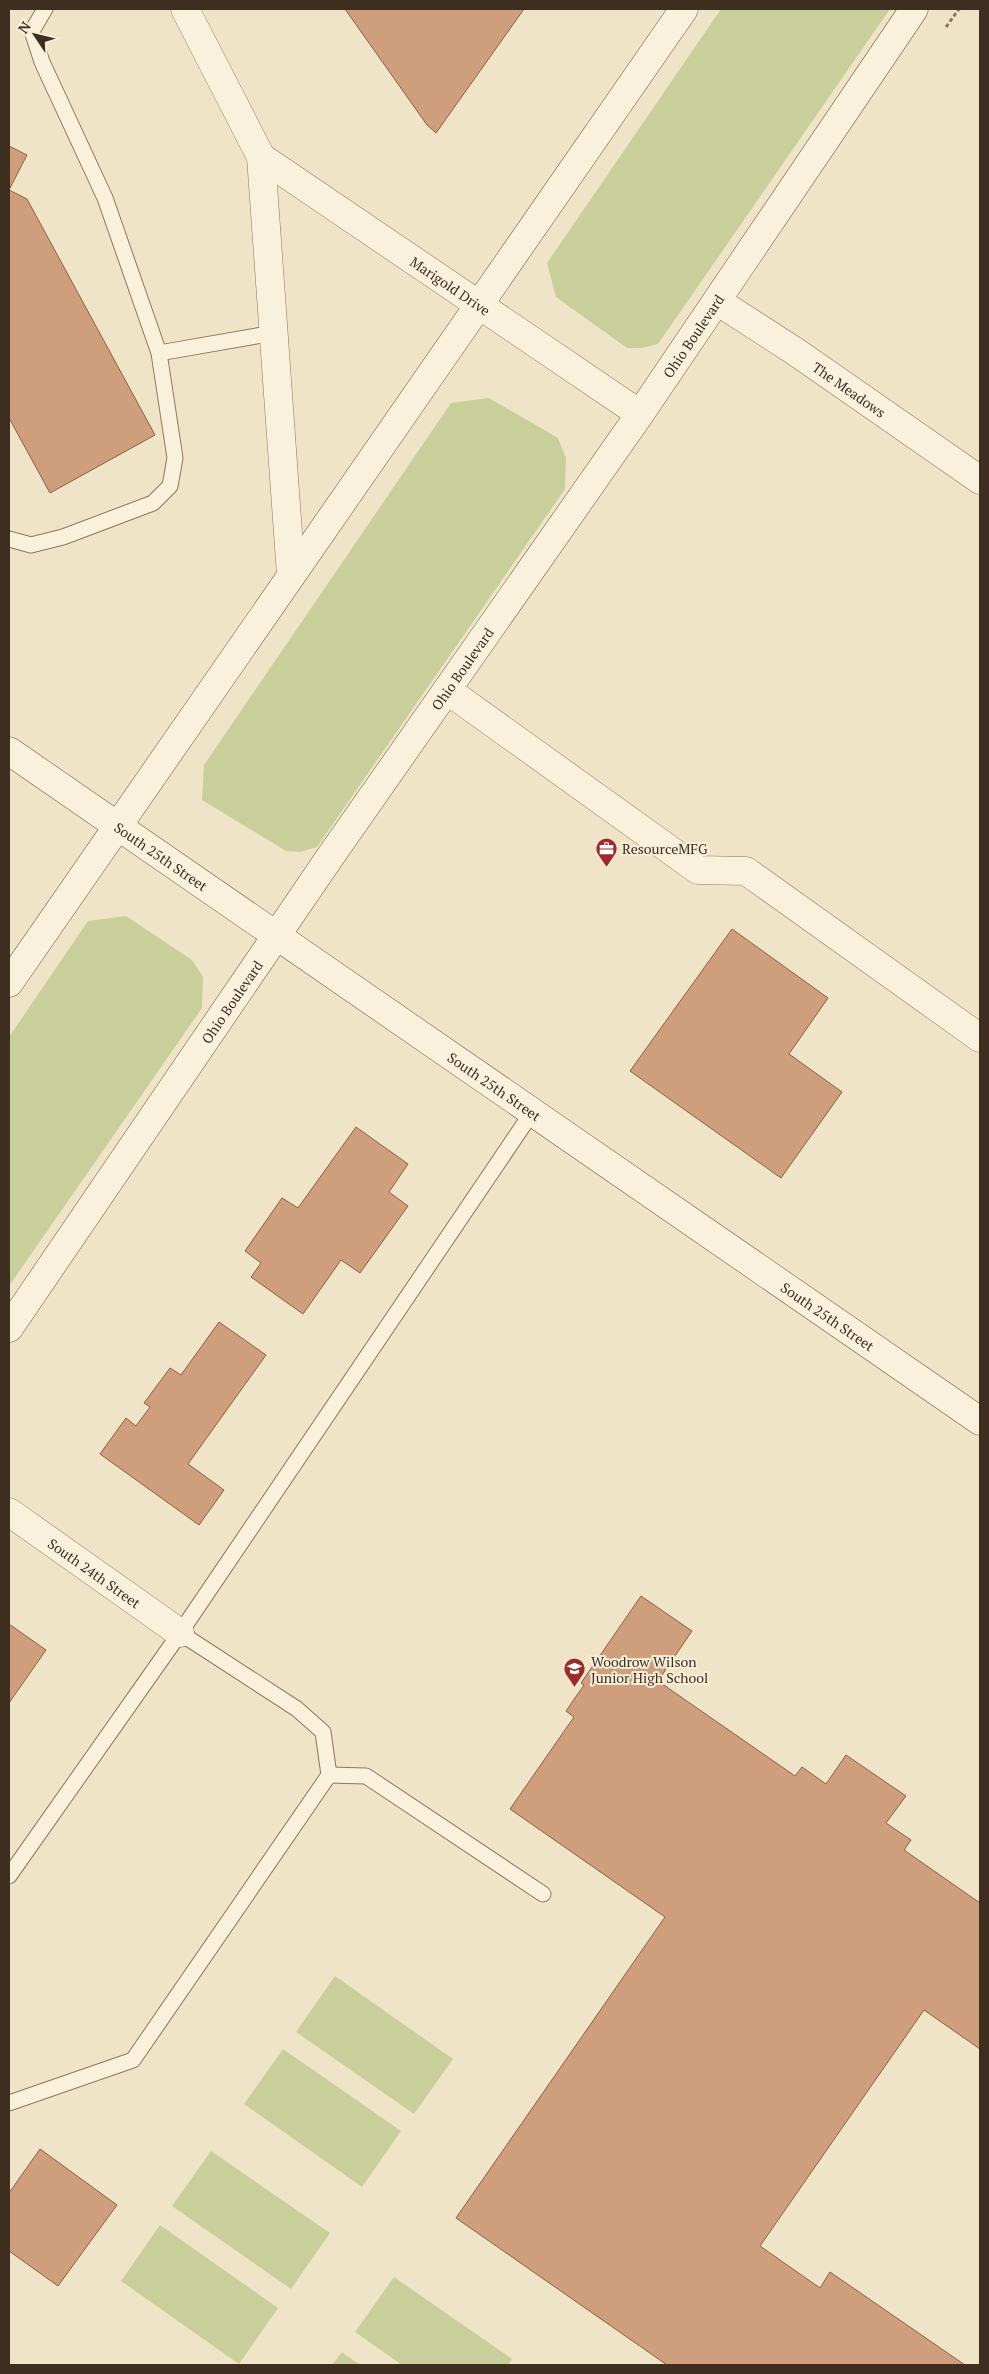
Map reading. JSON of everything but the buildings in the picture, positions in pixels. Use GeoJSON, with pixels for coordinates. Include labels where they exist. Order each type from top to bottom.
{"type":"FeatureCollection","features":[{"type":"Feature","properties":{"kind":"street","name":"Marigold Drive"},"geometry":{"type":"LineString","coordinates":[[184,9],[261,157],[291,575]]}},
{"type":"Feature","properties":{"kind":"street"},"geometry":{"type":"LineString","coordinates":[[9,983],[684,9]]}},
{"type":"Feature","properties":{"kind":"street","name":"Ohio Boulevard"},"geometry":{"type":"LineString","coordinates":[[9,1328],[277,934],[640,414],[914,9]]}},
{"type":"Feature","properties":{"kind":"street","name":"Marigold Drive"},"geometry":{"type":"LineString","coordinates":[[261,157],[640,414]]}},
{"type":"Feature","properties":{"kind":"street","name":"The Meadows"},"geometry":{"type":"LineString","coordinates":[[717,301],[769,333],[980,480]]}},
{"type":"Feature","properties":{"kind":"street"},"geometry":{"type":"LineString","coordinates":[[447,690],[698,870],[746,871],[980,1038]]}},
{"type":"Feature","properties":{"kind":"street","name":"South 25th Street"},"geometry":{"type":"LineString","coordinates":[[9,751],[277,934],[980,1421]]}},
{"type":"Feature","properties":{"kind":"street","name":"South 24th Street"},"geometry":{"type":"LineString","coordinates":[[9,1512],[180,1633]]}},
{"type":"Feature","properties":{"kind":"lane"},"geometry":{"type":"LineString","coordinates":[[9,539],[32,545],[63,537],[153,504],[170,486],[175,458],[159,353],[105,198],[42,62],[32,31],[45,9]]}},
{"type":"Feature","properties":{"kind":"lane"},"geometry":{"type":"LineString","coordinates":[[159,353],[274,333]]}},
{"type":"Feature","properties":{"kind":"lane"},"geometry":{"type":"LineString","coordinates":[[9,1876],[180,1633],[533,1111]]}},
{"type":"Feature","properties":{"kind":"lane"},"geometry":{"type":"LineString","coordinates":[[9,2103],[133,2060],[329,1775],[323,1732],[297,1709],[180,1633]]}},
{"type":"Feature","properties":{"kind":"lane"},"geometry":{"type":"LineString","coordinates":[[329,1775],[366,1776],[543,1894]]}},
{"type":"Feature","properties":{"kind":"green space"},"geometry":{"type":"Polygon","coordinates":[[[721,9],[890,9],[658,344],[641,348],[627,348],[556,297],[547,263],[721,9]]]}},
{"type":"Feature","properties":{"kind":"green space"},"geometry":{"type":"Polygon","coordinates":[[[489,398],[558,438],[566,458],[565,489],[317,847],[300,852],[286,851],[202,800],[204,765],[451,403],[489,398]]]}},
{"type":"Feature","properties":{"kind":"green space"},"geometry":{"type":"Polygon","coordinates":[[[126,916],[192,960],[203,977],[202,1008],[9,1286],[9,1037],[88,921],[126,916]]]}},
{"type":"Feature","properties":{"kind":"green space"},"geometry":{"type":"Polygon","coordinates":[[[335,1976],[453,2059],[414,2114],[296,2032],[335,1976]]]}},
{"type":"Feature","properties":{"kind":"green space"},"geometry":{"type":"Polygon","coordinates":[[[283,2049],[401,2131],[362,2187],[244,2104],[283,2049]]]}},
{"type":"Feature","properties":{"kind":"green space"},"geometry":{"type":"Polygon","coordinates":[[[211,2151],[330,2233],[291,2289],[172,2206],[211,2151]]]}},
{"type":"Feature","properties":{"kind":"green space"},"geometry":{"type":"Polygon","coordinates":[[[160,2225],[278,2308],[239,2364],[121,2281],[160,2225]]]}},
{"type":"Feature","properties":{"kind":"green space"},"geometry":{"type":"Polygon","coordinates":[[[394,2277],[512,2359],[508,2365],[402,2365],[355,2332],[394,2277]]]}},
{"type":"Feature","properties":{"kind":"green space"},"geometry":{"type":"Polygon","coordinates":[[[342,2352],[360,2365],[332,2365],[342,2352]]]}},
{"type":"Feature","properties":{"kind":"place","name":"ResourceMFG"},"geometry":{"type":"Point","coordinates":[606,867]}},
{"type":"Feature","properties":{"kind":"place","name":"Woodrow Wilson Junior High School"},"geometry":{"type":"Point","coordinates":[575,1688]}}]}
